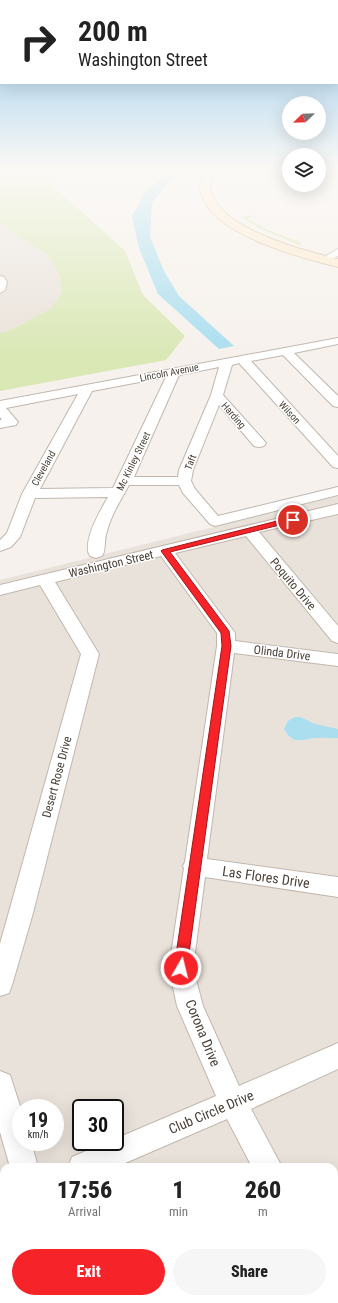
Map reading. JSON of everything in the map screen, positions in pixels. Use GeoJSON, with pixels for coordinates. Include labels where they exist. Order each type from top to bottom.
{"type":"FeatureCollection","features":[{"type":"Feature","properties":{"kind":"main road"},"geometry":{"type":"LineString","coordinates":[[244,230],[267,242],[295,252],[338,263]]}},
{"type":"Feature","properties":{"kind":"street"},"geometry":{"type":"LineString","coordinates":[[324,260],[338,252]]}},
{"type":"Feature","properties":{"kind":"street"},"geometry":{"type":"LineString","coordinates":[[0,278],[2,282],[0,290]]}},
{"type":"Feature","properties":{"kind":"street","name":"Lincoln Avenue"},"geometry":{"type":"LineString","coordinates":[[0,405],[286,351],[335,345]]}},
{"type":"Feature","properties":{"kind":"street"},"geometry":{"type":"LineString","coordinates":[[286,351],[338,403]]}},
{"type":"Feature","properties":{"kind":"street","name":"Wilson"},"geometry":{"type":"LineString","coordinates":[[242,359],[338,464]]}},
{"type":"Feature","properties":{"kind":"street","name":"Harding"},"geometry":{"type":"LineString","coordinates":[[228,362],[217,395],[259,443]]}},
{"type":"Feature","properties":{"kind":"street","name":"Mc Kinley Street"},"geometry":{"type":"LineString","coordinates":[[96,553],[95,544],[100,529],[175,371]]}},
{"type":"Feature","properties":{"kind":"street","name":"Cleveland"},"geometry":{"type":"LineString","coordinates":[[0,546],[16,534],[18,519],[30,494],[88,388]]}},
{"type":"Feature","properties":{"kind":"street","name":"Taft"},"geometry":{"type":"LineString","coordinates":[[217,395],[186,470],[184,481],[188,490],[215,521],[338,491]]}},
{"type":"Feature","properties":{"kind":"street"},"geometry":{"type":"LineString","coordinates":[[0,409],[11,422],[0,424]]}},
{"type":"Feature","properties":{"kind":"street"},"geometry":{"type":"LineString","coordinates":[[30,494],[184,481]]}},
{"type":"Feature","properties":{"kind":"street","name":"Washington Street"},"geometry":{"type":"LineString","coordinates":[[0,590],[338,509]]}},
{"type":"Feature","properties":{"kind":"street","name":"Poquito Drive"},"geometry":{"type":"LineString","coordinates":[[248,530],[338,637]]}},
{"type":"Feature","properties":{"kind":"street","name":"Corona Drive"},"geometry":{"type":"LineString","coordinates":[[165,551],[226,633],[226,646],[194,866],[181,968],[190,1006],[233,1104],[266,1163]]}},
{"type":"Feature","properties":{"kind":"street","name":"Desert Rose Drive"},"geometry":{"type":"LineString","coordinates":[[0,984],[21,913],[90,654],[45,579]]}},
{"type":"Feature","properties":{"kind":"street","name":"Olinda Drive"},"geometry":{"type":"LineString","coordinates":[[226,646],[338,660]]}},
{"type":"Feature","properties":{"kind":"street","name":"Las Flores Drive"},"geometry":{"type":"LineString","coordinates":[[194,866],[338,887]]}},
{"type":"Feature","properties":{"kind":"street","name":"Club Circle Drive"},"geometry":{"type":"LineString","coordinates":[[92,1163],[233,1104],[338,1056]]}},
{"type":"Feature","properties":{"kind":"street"},"geometry":{"type":"LineString","coordinates":[[0,1084],[23,1163]]}},
{"type":"Feature","properties":{"kind":"shaded area"},"geometry":{"type":"Polygon","coordinates":[[[0,230],[9,230],[48,255],[60,276],[62,293],[49,310],[8,331],[0,333],[0,230]]]}},
{"type":"Feature","properties":{"kind":"shaded area"},"geometry":{"type":"Polygon","coordinates":[[[338,496],[338,1163],[0,1163],[0,580],[338,496]]]}},
{"type":"Feature","properties":{"kind":"green space"},"geometry":{"type":"Polygon","coordinates":[[[9,230],[101,230],[125,251],[143,295],[185,336],[166,360],[0,391],[0,333],[8,331],[49,310],[62,293],[60,276],[48,255],[9,230]]]}},
{"type":"Feature","properties":{"kind":"green space"},"geometry":{"type":"Polygon","coordinates":[[[263,230],[268,230],[301,243],[299,245],[263,230]]]}},
{"type":"Feature","properties":{"kind":"water"},"geometry":{"type":"Polygon","coordinates":[[[135,230],[150,230],[150,237],[164,271],[179,296],[234,346],[219,349],[158,294],[139,248],[135,230]]]}},
{"type":"Feature","properties":{"kind":"water"},"geometry":{"type":"Polygon","coordinates":[[[295,717],[301,717],[315,724],[338,729],[338,738],[295,740],[288,735],[284,729],[288,721],[295,717]]]}},
{"type":"Feature","properties":{"kind":"route"},"geometry":{"type":"LineString","coordinates":[[181,968],[194,866],[226,646],[226,633],[165,551],[293,520]]}}]}
